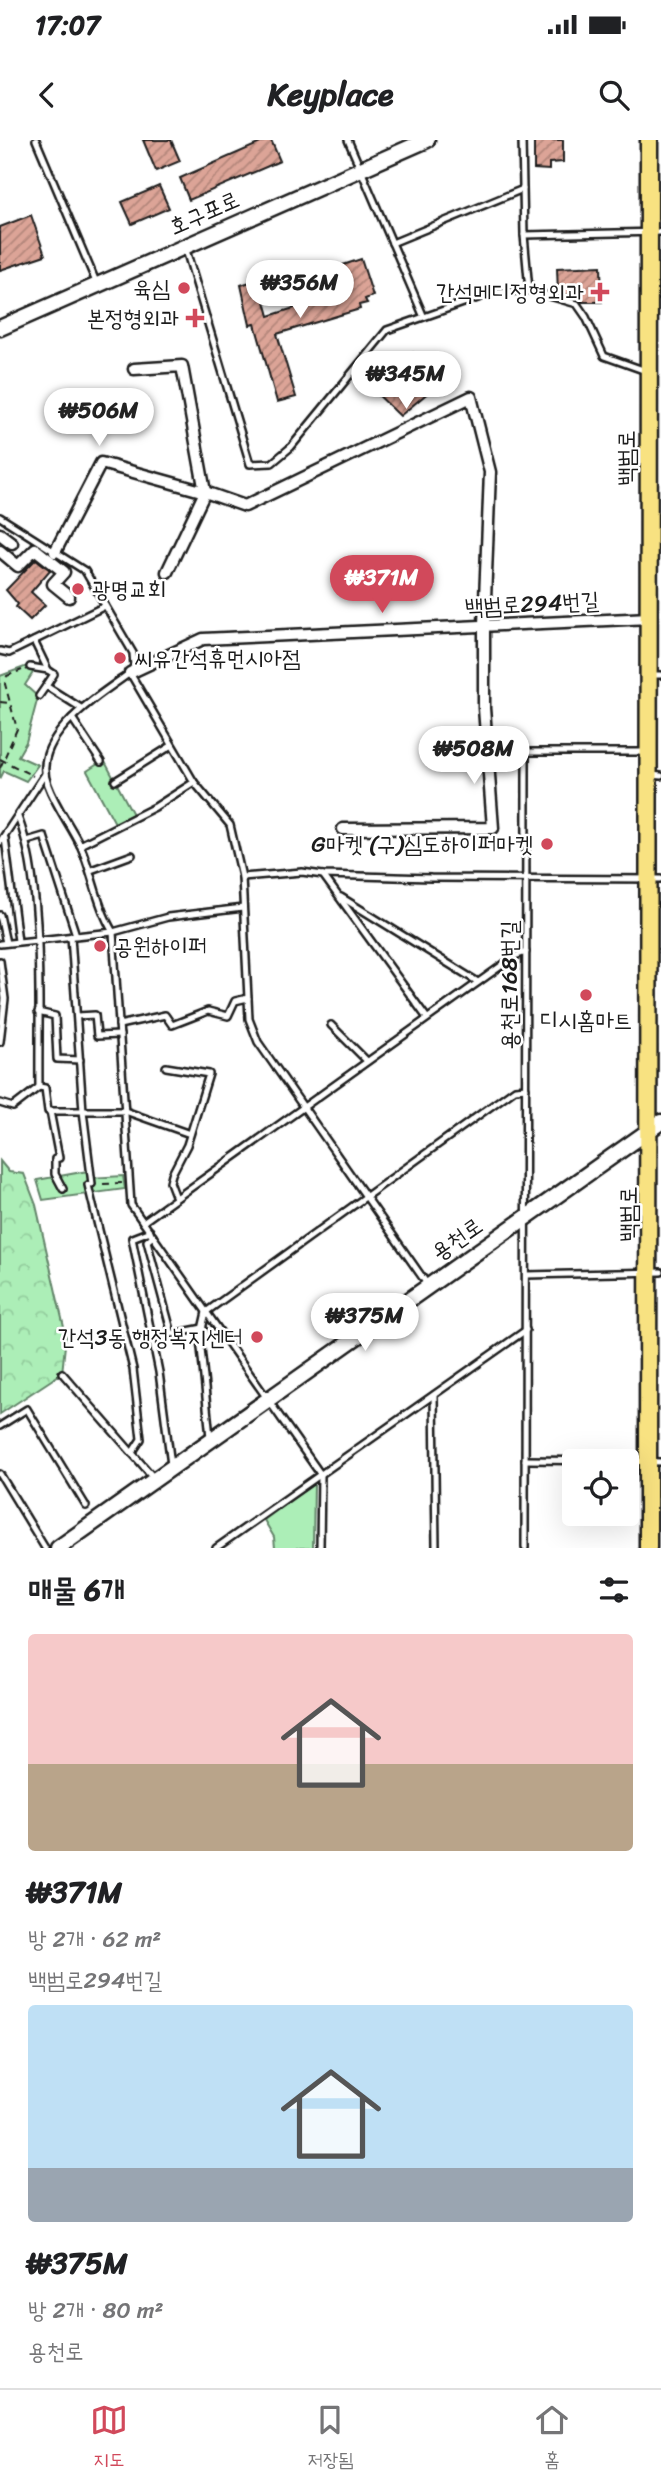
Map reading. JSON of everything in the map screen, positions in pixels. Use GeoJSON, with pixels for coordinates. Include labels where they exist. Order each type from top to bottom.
{"type":"FeatureCollection","features":[{"type":"Feature","properties":{"kind":"main road","name":"백범로"},"geometry":{"type":"LineString","coordinates":[[648,140],[655,233],[650,618],[655,675],[650,752],[655,776],[656,879],[655,1462],[648,1548]]}},
{"type":"Feature","properties":{"kind":"street","name":"호구포로"},"geometry":{"type":"LineString","coordinates":[[0,328],[427,140]]}},
{"type":"Feature","properties":{"kind":"street"},"geometry":{"type":"LineString","coordinates":[[134,369],[181,366],[205,492],[167,572]]}},
{"type":"Feature","properties":{"kind":"street"},"geometry":{"type":"LineString","coordinates":[[55,552],[102,463],[245,506],[471,397],[490,472],[484,625],[484,708],[493,828],[343,830]]}},
{"type":"Feature","properties":{"kind":"street"},"geometry":{"type":"LineString","coordinates":[[0,534],[12,543]]}},
{"type":"Feature","properties":{"kind":"street"},"geometry":{"type":"LineString","coordinates":[[0,551],[18,566],[35,549],[64,572],[53,584],[69,597]]}},
{"type":"Feature","properties":{"kind":"street","name":"백범로294번길"},"geometry":{"type":"LineString","coordinates":[[130,673],[203,639],[650,618]]}},
{"type":"Feature","properties":{"kind":"street","name":"용천로"},"geometry":{"type":"LineString","coordinates":[[58,1548],[656,1126]]}},
{"type":"Feature","properties":{"kind":"lane"},"geometry":{"type":"LineString","coordinates":[[36,140],[97,285]]}},
{"type":"Feature","properties":{"kind":"lane"},"geometry":{"type":"LineString","coordinates":[[348,140],[423,315]]}},
{"type":"Feature","properties":{"kind":"lane"},"geometry":{"type":"LineString","coordinates":[[522,140],[524,234],[529,290]]}},
{"type":"Feature","properties":{"kind":"lane"},"geometry":{"type":"LineString","coordinates":[[392,243],[523,189]]}},
{"type":"Feature","properties":{"kind":"lane"},"geometry":{"type":"LineString","coordinates":[[524,234],[655,233]]}},
{"type":"Feature","properties":{"kind":"lane"},"geometry":{"type":"LineString","coordinates":[[185,247],[250,464],[272,463],[291,447],[387,330],[423,315],[492,293],[529,290],[577,304],[604,356],[653,381]]}},
{"type":"Feature","properties":{"kind":"lane"},"geometry":{"type":"LineString","coordinates":[[0,517],[85,571],[133,653],[134,666],[130,673],[82,708],[47,748],[41,781],[2,840],[18,942]]}},
{"type":"Feature","properties":{"kind":"lane"},"geometry":{"type":"LineString","coordinates":[[0,651],[9,653],[105,606]]}},
{"type":"Feature","properties":{"kind":"lane"},"geometry":{"type":"LineString","coordinates":[[34,641],[48,670]]}},
{"type":"Feature","properties":{"kind":"lane"},"geometry":{"type":"LineString","coordinates":[[30,667],[48,670],[54,674],[39,696]]}},
{"type":"Feature","properties":{"kind":"lane"},"geometry":{"type":"LineString","coordinates":[[130,673],[194,782],[230,825],[242,877],[250,1019],[258,1042],[428,1287]]}},
{"type":"Feature","properties":{"kind":"lane"},"geometry":{"type":"LineString","coordinates":[[46,686],[82,708]]}},
{"type":"Feature","properties":{"kind":"lane"},"geometry":{"type":"LineString","coordinates":[[72,718],[101,762]]}},
{"type":"Feature","properties":{"kind":"lane"},"geometry":{"type":"LineString","coordinates":[[115,781],[171,746]]}},
{"type":"Feature","properties":{"kind":"lane","name":"용천로168번길"},"geometry":{"type":"LineString","coordinates":[[525,1548],[526,751],[650,752]]}},
{"type":"Feature","properties":{"kind":"lane"},"geometry":{"type":"LineString","coordinates":[[44,774],[91,870],[104,918],[113,932],[131,1205],[321,1475],[320,1548]]}},
{"type":"Feature","properties":{"kind":"lane"},"geometry":{"type":"LineString","coordinates":[[79,845],[125,823],[194,782]]}},
{"type":"Feature","properties":{"kind":"lane"},"geometry":{"type":"LineString","coordinates":[[18,817],[27,841],[37,939],[39,1087]]}},
{"type":"Feature","properties":{"kind":"lane"},"geometry":{"type":"LineString","coordinates":[[27,841],[44,836],[74,936],[76,1016],[90,1184],[133,1369],[141,1439],[132,1453]]}},
{"type":"Feature","properties":{"kind":"lane"},"geometry":{"type":"LineString","coordinates":[[91,870],[132,855]]}},
{"type":"Feature","properties":{"kind":"lane"},"geometry":{"type":"LineString","coordinates":[[242,877],[302,872],[323,875],[656,879]]}},
{"type":"Feature","properties":{"kind":"lane"},"geometry":{"type":"LineString","coordinates":[[323,875],[427,1018]]}},
{"type":"Feature","properties":{"kind":"lane"},"geometry":{"type":"LineString","coordinates":[[338,896],[478,982]]}},
{"type":"Feature","properties":{"kind":"lane"},"geometry":{"type":"LineString","coordinates":[[0,915],[3,944],[113,932],[168,916],[243,908]]}},
{"type":"Feature","properties":{"kind":"lane"},"geometry":{"type":"LineString","coordinates":[[144,1222],[514,956],[526,952]]}},
{"type":"Feature","properties":{"kind":"lane"},"geometry":{"type":"LineString","coordinates":[[0,961],[5,999],[0,1042]]}},
{"type":"Feature","properties":{"kind":"lane"},"geometry":{"type":"LineString","coordinates":[[119,1025],[165,1015],[172,1025],[208,1011],[229,1016],[235,1001],[248,998]]}},
{"type":"Feature","properties":{"kind":"lane"},"geometry":{"type":"LineString","coordinates":[[38,1012],[55,1016],[57,1059],[80,1060]]}},
{"type":"Feature","properties":{"kind":"lane"},"geometry":{"type":"LineString","coordinates":[[76,1016],[95,1015],[97,1036],[120,1035]]}},
{"type":"Feature","properties":{"kind":"lane"},"geometry":{"type":"LineString","coordinates":[[331,1025],[367,1060]]}},
{"type":"Feature","properties":{"kind":"lane"},"geometry":{"type":"LineString","coordinates":[[166,1067],[209,1074],[190,1134],[172,1174],[170,1182],[176,1199]]}},
{"type":"Feature","properties":{"kind":"lane"},"geometry":{"type":"LineString","coordinates":[[0,1103],[13,1107],[39,1087],[45,1087],[59,1158],[55,1159],[55,1174],[63,1189]]}},
{"type":"Feature","properties":{"kind":"lane"},"geometry":{"type":"LineString","coordinates":[[210,1440],[200,1338],[206,1311],[515,1088],[526,1088]]}},
{"type":"Feature","properties":{"kind":"lane"},"geometry":{"type":"LineString","coordinates":[[49,1111],[125,1111],[190,1134]]}},
{"type":"Feature","properties":{"kind":"lane"},"geometry":{"type":"LineString","coordinates":[[151,1234],[147,1241],[172,1334],[202,1328]]}},
{"type":"Feature","properties":{"kind":"lane"},"geometry":{"type":"LineString","coordinates":[[151,1234],[132,1238],[159,1372],[172,1468]]}},
{"type":"Feature","properties":{"kind":"lane"},"geometry":{"type":"LineString","coordinates":[[526,1275],[655,1272]]}},
{"type":"Feature","properties":{"kind":"lane"},"geometry":{"type":"LineString","coordinates":[[216,1548],[526,1330]]}},
{"type":"Feature","properties":{"kind":"lane"},"geometry":{"type":"LineString","coordinates":[[62,1373],[155,1480]]}},
{"type":"Feature","properties":{"kind":"lane"},"geometry":{"type":"LineString","coordinates":[[434,1395],[436,1548]]}},
{"type":"Feature","properties":{"kind":"lane"},"geometry":{"type":"LineString","coordinates":[[0,1426],[27,1409],[86,1506]]}},
{"type":"Feature","properties":{"kind":"lane"},"geometry":{"type":"LineString","coordinates":[[525,1460],[562,1460]]}},
{"type":"Feature","properties":{"kind":"lane"},"geometry":{"type":"LineString","coordinates":[[0,1474],[45,1548]]}},
{"type":"Feature","properties":{"kind":"lane"},"geometry":{"type":"LineString","coordinates":[[227,1540],[227,1548]]}},
{"type":"Feature","properties":{"kind":"path"},"geometry":{"type":"LineString","coordinates":[[0,768],[17,729],[5,684],[7,676],[30,667]]}},
{"type":"Feature","properties":{"kind":"path"},"geometry":{"type":"LineString","coordinates":[[0,702],[10,702]]}},
{"type":"Feature","properties":{"kind":"path"},"geometry":{"type":"LineString","coordinates":[[2,759],[41,781]]}},
{"type":"Feature","properties":{"kind":"green space"},"geometry":{"type":"Polygon","coordinates":[[[27,666],[34,671],[25,685],[38,697],[26,742],[18,756],[38,765],[26,781],[4,771],[0,779],[0,676],[27,666]]]}},
{"type":"Feature","properties":{"kind":"green space"},"geometry":{"type":"Polygon","coordinates":[[[104,760],[135,818],[117,827],[87,771],[104,760]]]}},
{"type":"Feature","properties":{"kind":"green space"},"geometry":{"type":"Polygon","coordinates":[[[0,1161],[9,1172],[24,1174],[36,1205],[66,1336],[62,1373],[0,1414],[0,1161]]]}},
{"type":"Feature","properties":{"kind":"green space"},"geometry":{"type":"Polygon","coordinates":[[[88,1171],[90,1178],[123,1176],[125,1189],[43,1200],[37,1180],[88,1171]]]}},
{"type":"Feature","properties":{"kind":"green space"},"geometry":{"type":"Polygon","coordinates":[[[314,1483],[313,1548],[275,1548],[274,1537],[264,1520],[314,1483]]]}},
{"type":"Feature","properties":{"kind":"building"},"geometry":{"type":"Polygon","coordinates":[[[143,140],[171,140],[180,161],[156,171],[143,140]]]}},
{"type":"Feature","properties":{"kind":"building"},"geometry":{"type":"Polygon","coordinates":[[[271,140],[280,161],[189,200],[180,178],[271,140]]]}},
{"type":"Feature","properties":{"kind":"building"},"geometry":{"type":"Polygon","coordinates":[[[534,140],[563,140],[563,162],[549,163],[549,170],[534,169],[534,140]]]}},
{"type":"Feature","properties":{"kind":"building"},"geometry":{"type":"Polygon","coordinates":[[[159,186],[169,208],[132,224],[122,202],[159,186]]]}},
{"type":"Feature","properties":{"kind":"building"},"geometry":{"type":"Polygon","coordinates":[[[31,215],[45,255],[0,270],[0,227],[31,215]]]}},
{"type":"Feature","properties":{"kind":"building"},"geometry":{"type":"Polygon","coordinates":[[[361,259],[373,296],[365,299],[367,303],[359,305],[360,309],[277,334],[296,397],[277,402],[255,324],[250,325],[241,285],[259,279],[269,316],[347,291],[340,266],[361,259]]]}},
{"type":"Feature","properties":{"kind":"building"},"geometry":{"type":"Polygon","coordinates":[[[601,266],[602,302],[582,302],[581,297],[558,293],[557,268],[601,266]]]}},
{"type":"Feature","properties":{"kind":"building"},"geometry":{"type":"Polygon","coordinates":[[[413,353],[436,386],[400,416],[370,387],[413,353]]]}},
{"type":"Feature","properties":{"kind":"building"},"geometry":{"type":"Polygon","coordinates":[[[36,559],[50,570],[31,592],[45,605],[30,620],[16,607],[18,604],[6,590],[36,559]]]}},
{"type":"Feature","properties":{"kind":"place","name":"육심"},"geometry":{"type":"Point","coordinates":[184,288]}},
{"type":"Feature","properties":{"kind":"place","name":"간석메디정형외과"},"geometry":{"type":"Point","coordinates":[600,292]}},
{"type":"Feature","properties":{"kind":"place","name":"본정형외과"},"geometry":{"type":"Point","coordinates":[195,318]}},
{"type":"Feature","properties":{"kind":"place","name":"광명교회"},"geometry":{"type":"Point","coordinates":[78,589]}},
{"type":"Feature","properties":{"kind":"place","name":"씨유간석휴먼시아점"},"geometry":{"type":"Point","coordinates":[120,658]}},
{"type":"Feature","properties":{"kind":"place","name":"G마켓 (구)심도하이퍼마켓"},"geometry":{"type":"Point","coordinates":[547,844]}},
{"type":"Feature","properties":{"kind":"place","name":"공원하이퍼"},"geometry":{"type":"Point","coordinates":[100,946]}},
{"type":"Feature","properties":{"kind":"place","name":"디시홈마트"},"geometry":{"type":"Point","coordinates":[586,995]}},
{"type":"Feature","properties":{"kind":"place","name":"간석3동 행정복지센터"},"geometry":{"type":"Point","coordinates":[257,1337]}}]}
